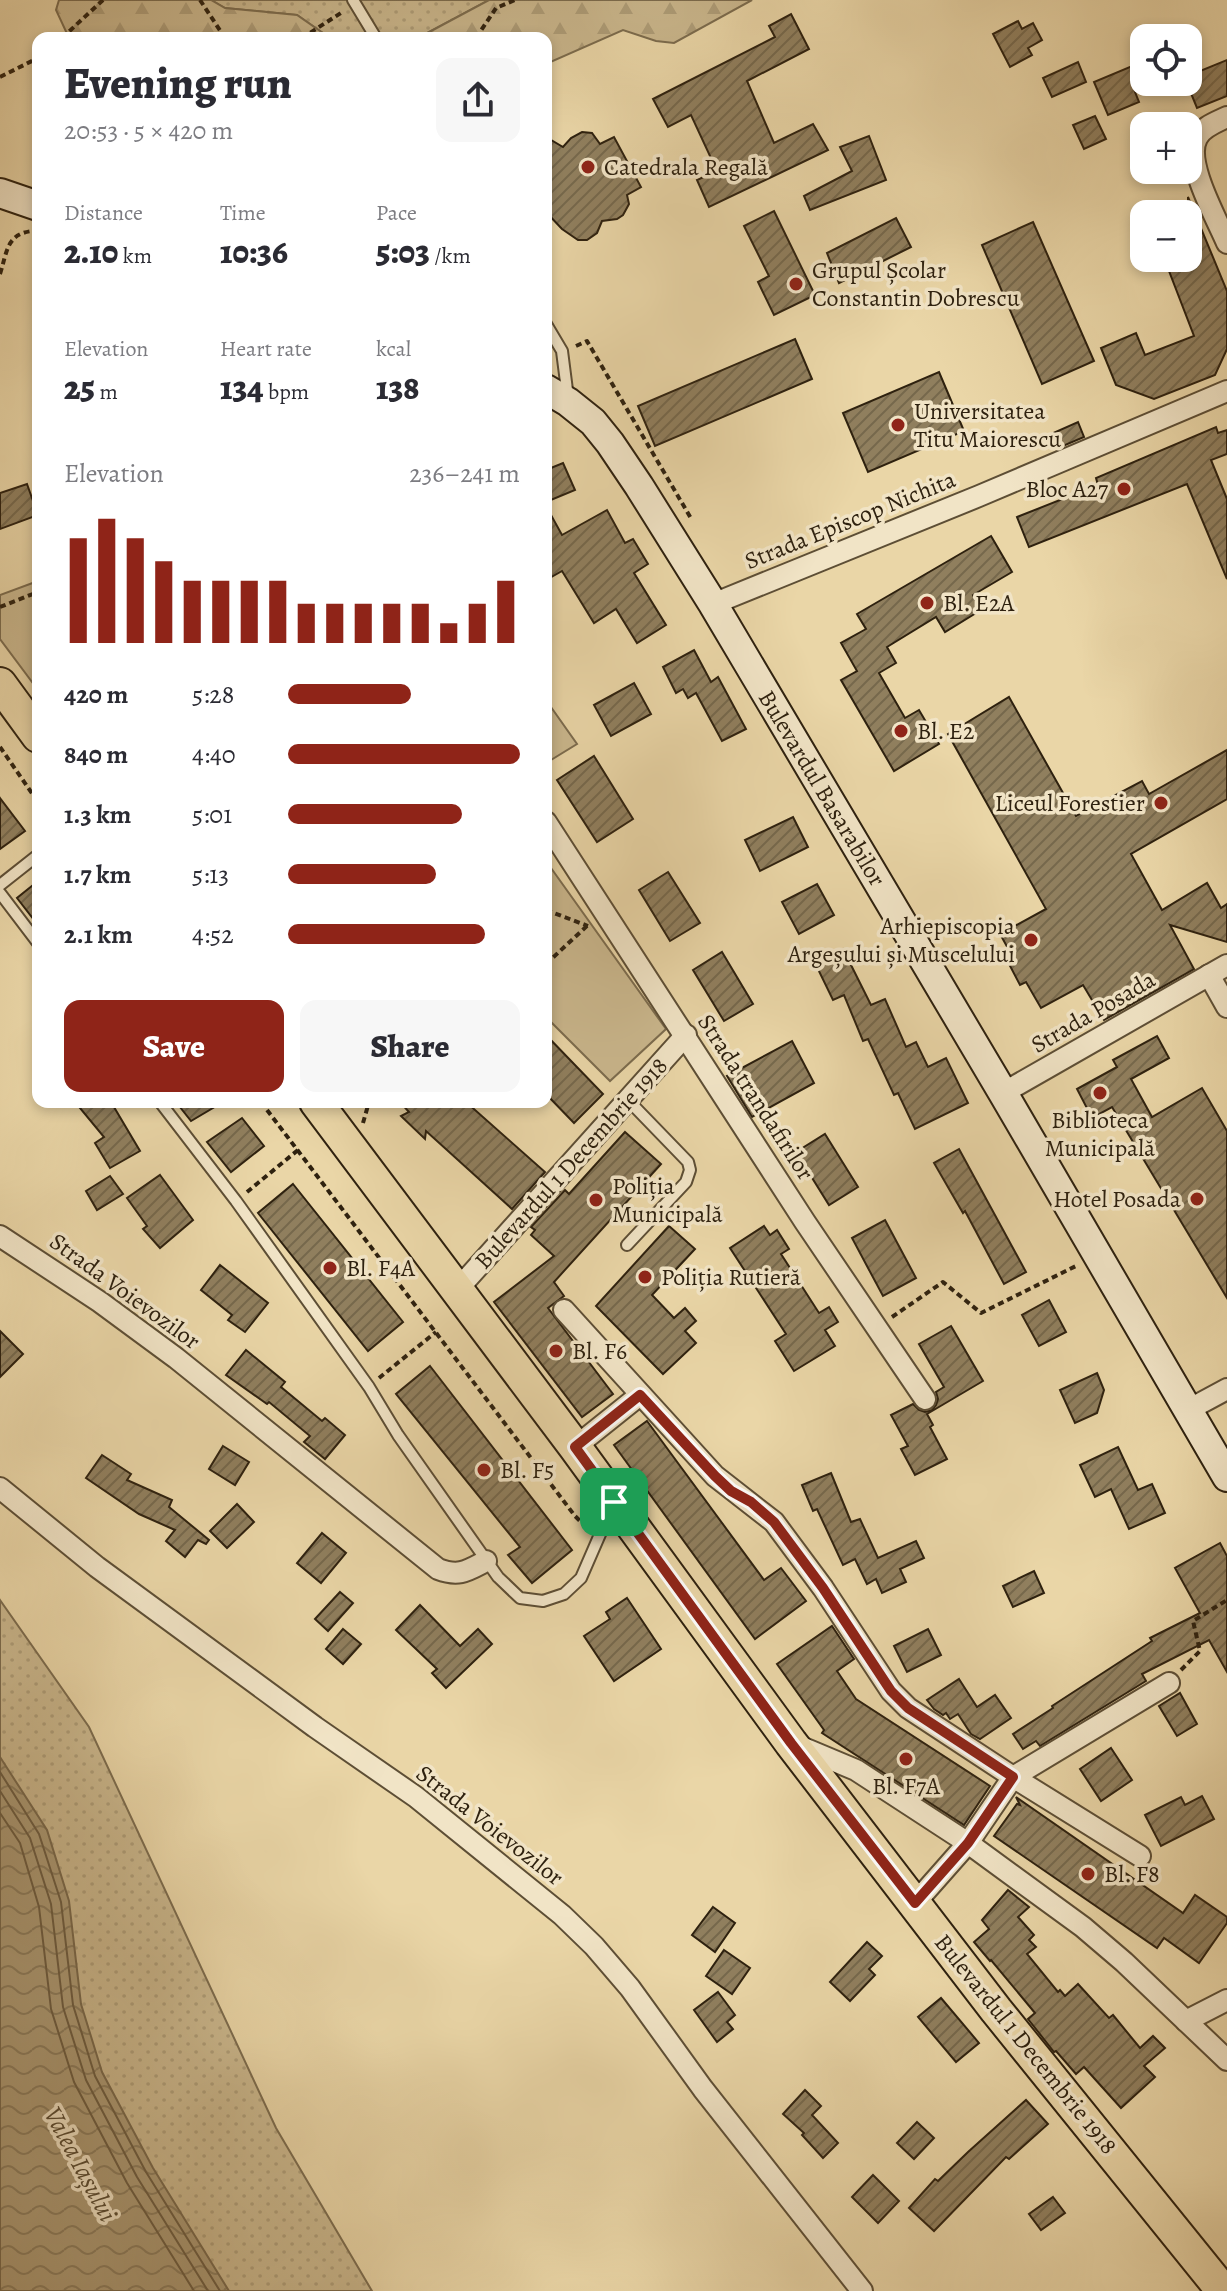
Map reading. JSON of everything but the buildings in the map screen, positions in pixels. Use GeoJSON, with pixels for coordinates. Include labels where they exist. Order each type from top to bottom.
{"type":"FeatureCollection","features":[{"type":"Feature","properties":{"kind":"main road"},"geometry":{"type":"LineString","coordinates":[[0,193],[32,204]]}},
{"type":"Feature","properties":{"kind":"main road","name":"Bulevardul Basarabilor"},"geometry":{"type":"LineString","coordinates":[[557,395],[593,422],[610,443],[713,604],[1227,1477]]}},
{"type":"Feature","properties":{"kind":"main road"},"geometry":{"type":"LineString","coordinates":[[0,684],[32,728]]}},
{"type":"Feature","properties":{"kind":"main road","name":"Bulevardul 1 Decembrie 1918"},"geometry":{"type":"LineString","coordinates":[[320,1108],[575,1447],[791,1743],[996,2010],[1223,2291]]}},
{"type":"Feature","properties":{"kind":"street"},"geometry":{"type":"LineString","coordinates":[[1227,117],[1197,136],[1194,165],[1227,243]]}},
{"type":"Feature","properties":{"kind":"street","name":"Strada Episcop Nichita"},"geometry":{"type":"LineString","coordinates":[[713,604],[1227,391]]}},
{"type":"Feature","properties":{"kind":"street","name":"Strada trandafirilor"},"geometry":{"type":"LineString","coordinates":[[552,831],[805,1222],[925,1399]]}},
{"type":"Feature","properties":{"kind":"street","name":"Strada Posada"},"geometry":{"type":"LineString","coordinates":[[1003,1093],[1218,970],[1227,1007]]}},
{"type":"Feature","properties":{"kind":"street","name":"Bulevardul 1 Decembrie 1918"},"geometry":{"type":"LineString","coordinates":[[457,1290],[686,1035]]}},
{"type":"Feature","properties":{"kind":"street","name":"Strada Voievozilor"},"geometry":{"type":"LineString","coordinates":[[0,1236],[100,1302],[176,1358],[438,1569],[451,1574],[467,1572],[486,1561]]}},
{"type":"Feature","properties":{"kind":"street"},"geometry":{"type":"LineString","coordinates":[[564,1310],[715,1476],[774,1522],[823,1588],[891,1691],[908,1708],[1140,1856]]}},
{"type":"Feature","properties":{"kind":"street"},"geometry":{"type":"LineString","coordinates":[[1188,1410],[1227,1389]]}},
{"type":"Feature","properties":{"kind":"street"},"geometry":{"type":"LineString","coordinates":[[575,1447],[640,1395]]}},
{"type":"Feature","properties":{"kind":"street","name":"Strada Voievozilor"},"geometry":{"type":"LineString","coordinates":[[0,1488],[133,1594],[416,1797],[562,1915],[630,1988],[722,2114],[862,2291]]}},
{"type":"Feature","properties":{"kind":"street"},"geometry":{"type":"LineString","coordinates":[[915,1903],[968,1843],[1013,1777],[1169,1683]]}},
{"type":"Feature","properties":{"kind":"street"},"geometry":{"type":"LineString","coordinates":[[791,1743],[856,1770],[968,1843],[1103,1943],[1227,2060]]}},
{"type":"Feature","properties":{"kind":"street"},"geometry":{"type":"LineString","coordinates":[[1186,2021],[1227,2000]]}},
{"type":"Feature","properties":{"kind":"lane"},"geometry":{"type":"LineString","coordinates":[[354,2],[372,32]]}},
{"type":"Feature","properties":{"kind":"lane"},"geometry":{"type":"LineString","coordinates":[[552,334],[562,351],[557,395]]}},
{"type":"Feature","properties":{"kind":"lane"},"geometry":{"type":"LineString","coordinates":[[0,885],[32,860]]}},
{"type":"Feature","properties":{"kind":"lane"},"geometry":{"type":"LineString","coordinates":[[0,893],[32,935]]}},
{"type":"Feature","properties":{"kind":"lane"},"geometry":{"type":"LineString","coordinates":[[627,1245],[686,1182],[690,1170],[688,1162],[628,1100]]}},
{"type":"Feature","properties":{"kind":"lane"},"geometry":{"type":"LineString","coordinates":[[165,1108],[236,1201],[369,1387],[398,1435],[486,1561],[520,1598],[543,1601],[564,1594],[581,1578],[614,1502]]}},
{"type":"Feature","properties":{"kind":"path"},"geometry":{"type":"LineString","coordinates":[[68,32],[103,0]]}},
{"type":"Feature","properties":{"kind":"path"},"geometry":{"type":"LineString","coordinates":[[201,0],[221,32]]}},
{"type":"Feature","properties":{"kind":"path"},"geometry":{"type":"LineString","coordinates":[[480,32],[496,8],[515,0]]}},
{"type":"Feature","properties":{"kind":"path"},"geometry":{"type":"LineString","coordinates":[[311,32],[354,2]]}},
{"type":"Feature","properties":{"kind":"path"},"geometry":{"type":"LineString","coordinates":[[0,77],[32,61]]}},
{"type":"Feature","properties":{"kind":"path"},"geometry":{"type":"LineString","coordinates":[[0,274],[10,241],[19,233],[32,231]]}},
{"type":"Feature","properties":{"kind":"path"},"geometry":{"type":"LineString","coordinates":[[0,607],[32,594]]}},
{"type":"Feature","properties":{"kind":"path"},"geometry":{"type":"LineString","coordinates":[[0,747],[32,793]]}},
{"type":"Feature","properties":{"kind":"path"},"geometry":{"type":"LineString","coordinates":[[552,959],[604,911]]}},
{"type":"Feature","properties":{"kind":"path"},"geometry":{"type":"LineString","coordinates":[[552,912],[588,926]]}},
{"type":"Feature","properties":{"kind":"path"},"geometry":{"type":"LineString","coordinates":[[236,1201],[298,1150]]}},
{"type":"Feature","properties":{"kind":"path"},"geometry":{"type":"LineString","coordinates":[[876,1327],[943,1282],[981,1313],[1098,1255]]}},
{"type":"Feature","properties":{"kind":"path"},"geometry":{"type":"LineString","coordinates":[[369,1387],[436,1332]]}},
{"type":"Feature","properties":{"kind":"path"},"geometry":{"type":"LineString","coordinates":[[1169,1683],[1200,1651],[1193,1621],[1227,1600]]}},
{"type":"Feature","properties":{"kind":"green space"},"geometry":{"type":"Polygon","coordinates":[[[59,0],[211,0],[225,8],[297,15],[321,32],[66,32],[56,10],[59,0]]]}},
{"type":"Feature","properties":{"kind":"green space"},"geometry":{"type":"Polygon","coordinates":[[[211,0],[489,0],[429,32],[321,32],[297,15],[225,8],[211,0]]]}},
{"type":"Feature","properties":{"kind":"green space"},"geometry":{"type":"Polygon","coordinates":[[[489,0],[752,0],[674,43],[656,41],[623,30],[552,61],[552,32],[429,32],[489,0]]]}},
{"type":"Feature","properties":{"kind":"green space"},"geometry":{"type":"Polygon","coordinates":[[[32,583],[32,682],[0,639],[0,595],[32,583]]]}},
{"type":"Feature","properties":{"kind":"green space"},"geometry":{"type":"Polygon","coordinates":[[[552,709],[577,744],[552,759],[552,709]]]}},
{"type":"Feature","properties":{"kind":"green space"},"geometry":{"type":"Polygon","coordinates":[[[552,869],[666,1029],[610,1081],[552,1023],[552,869]]]}},
{"type":"Feature","properties":{"kind":"green space"},"geometry":{"type":"Polygon","coordinates":[[[0,1600],[89,1727],[276,2128],[372,2291],[0,2291],[0,1600]]]}},
{"type":"Feature","properties":{"kind":"water","name":"Valea Iașului"},"geometry":{"type":"Polygon","coordinates":[[[0,1757],[47,1830],[69,1901],[81,2004],[102,2072],[153,2168],[229,2291],[0,2291],[0,1757]]]}},
{"type":"Feature","properties":{"kind":"place","name":"Catedrala Regală"},"geometry":{"type":"Point","coordinates":[588,167]}},
{"type":"Feature","properties":{"kind":"place","name":"Grupul Școlar Constantin Dobrescu"},"geometry":{"type":"Point","coordinates":[796,284]}},
{"type":"Feature","properties":{"kind":"place","name":"Universitatea Titu Maiorescu"},"geometry":{"type":"Point","coordinates":[898,425]}},
{"type":"Feature","properties":{"kind":"place","name":"Bloc A27"},"geometry":{"type":"Point","coordinates":[1124,489]}},
{"type":"Feature","properties":{"kind":"place","name":"Bl. E2A"},"geometry":{"type":"Point","coordinates":[927,603]}},
{"type":"Feature","properties":{"kind":"place","name":"Bl. E2"},"geometry":{"type":"Point","coordinates":[901,731]}},
{"type":"Feature","properties":{"kind":"place","name":"Liceul Forestier"},"geometry":{"type":"Point","coordinates":[1161,803]}},
{"type":"Feature","properties":{"kind":"place","name":"Arhiepiscopia Argeșului și Muscelului"},"geometry":{"type":"Point","coordinates":[1031,940]}},
{"type":"Feature","properties":{"kind":"place","name":"Biblioteca Municipală"},"geometry":{"type":"Point","coordinates":[1100,1093]}},
{"type":"Feature","properties":{"kind":"place","name":"Hotel Posada"},"geometry":{"type":"Point","coordinates":[1197,1199]}},
{"type":"Feature","properties":{"kind":"place","name":"Poliția Municipală"},"geometry":{"type":"Point","coordinates":[596,1200]}},
{"type":"Feature","properties":{"kind":"place","name":"Bl. F4A"},"geometry":{"type":"Point","coordinates":[330,1268]}},
{"type":"Feature","properties":{"kind":"place","name":"Poliția Rutieră"},"geometry":{"type":"Point","coordinates":[645,1277]}},
{"type":"Feature","properties":{"kind":"place","name":"Bl. F6"},"geometry":{"type":"Point","coordinates":[556,1351]}},
{"type":"Feature","properties":{"kind":"place","name":"Bl. F5"},"geometry":{"type":"Point","coordinates":[484,1470]}},
{"type":"Feature","properties":{"kind":"place","name":"Bl. F7A"},"geometry":{"type":"Point","coordinates":[906,1759]}},
{"type":"Feature","properties":{"kind":"place","name":"Bl. F8"},"geometry":{"type":"Point","coordinates":[1088,1874]}},
{"type":"Feature","properties":{"kind":"route"},"geometry":{"type":"LineString","coordinates":[[640,1395],[715,1476],[774,1522],[823,1588],[891,1691],[908,1708],[1013,1777],[968,1843],[915,1903],[791,1743],[614,1502],[575,1447],[640,1395]]}}]}
